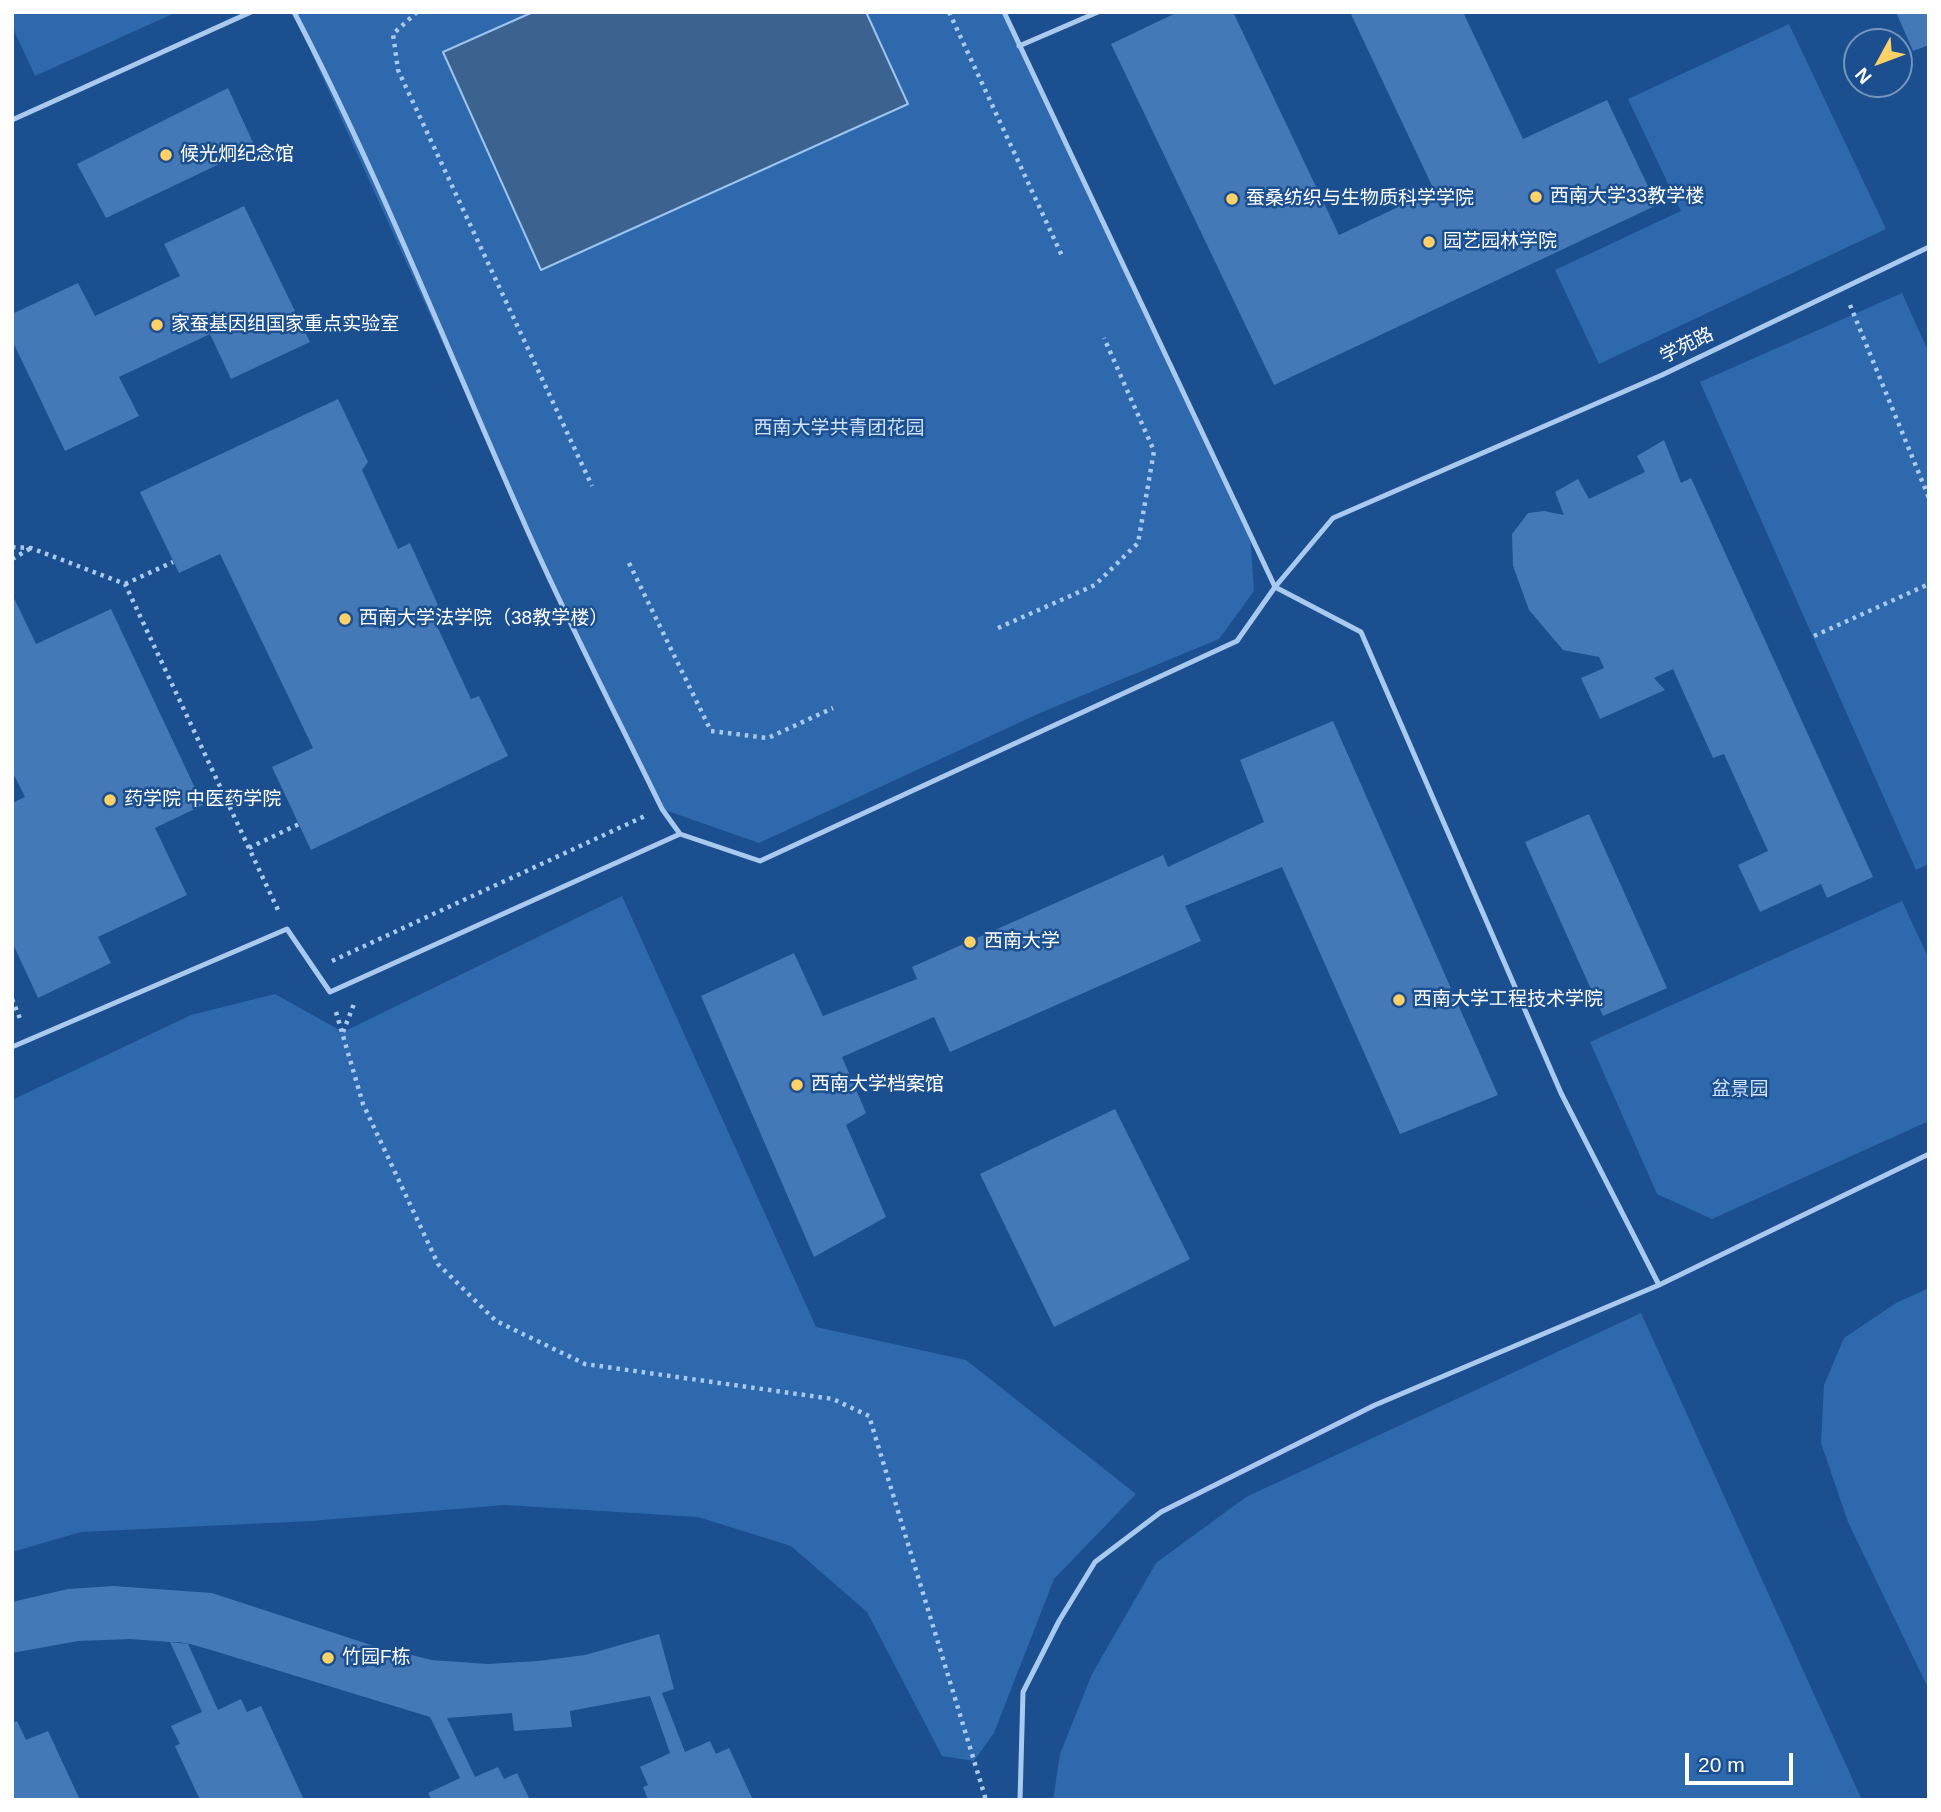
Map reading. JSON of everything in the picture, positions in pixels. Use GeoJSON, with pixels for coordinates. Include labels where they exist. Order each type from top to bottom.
{"type":"FeatureCollection","features":[{"type":"Feature","properties":{"kind":"lane"},"geometry":{"type":"LineString","coordinates":[[12,120],[251,12]]}},
{"type":"Feature","properties":{"kind":"lane"},"geometry":{"type":"LineString","coordinates":[[12,1047],[287,929],[330,992],[680,834],[662,809],[522,520],[436,314],[347,113],[295,12]]}},
{"type":"Feature","properties":{"kind":"lane"},"geometry":{"type":"LineString","coordinates":[[1004,12],[1275,587],[1361,632],[1561,1093],[1658,1285]]}},
{"type":"Feature","properties":{"kind":"lane"},"geometry":{"type":"LineString","coordinates":[[1019,46],[1098,12]]}},
{"type":"Feature","properties":{"kind":"lane","name":"学苑路"},"geometry":{"type":"LineString","coordinates":[[680,834],[760,861],[1237,641],[1275,587],[1333,518],[1662,375],[1929,247]]}},
{"type":"Feature","properties":{"kind":"lane"},"geometry":{"type":"LineString","coordinates":[[1020,1800],[1023,1692],[1059,1621],[1095,1562],[1161,1512],[1375,1405],[1658,1285],[1929,1154]]}},
{"type":"Feature","properties":{"kind":"path"},"geometry":{"type":"LineString","coordinates":[[417,12],[393,34],[398,71],[593,486]]}},
{"type":"Feature","properties":{"kind":"path"},"geometry":{"type":"LineString","coordinates":[[949,12],[1063,258]]}},
{"type":"Feature","properties":{"kind":"path"},"geometry":{"type":"LineString","coordinates":[[1843,288],[1929,498]]}},
{"type":"Feature","properties":{"kind":"path"},"geometry":{"type":"LineString","coordinates":[[998,628],[1095,585],[1138,543],[1154,451],[1104,338]]}},
{"type":"Feature","properties":{"kind":"path"},"geometry":{"type":"LineString","coordinates":[[12,547],[32,548],[125,584],[287,929]]}},
{"type":"Feature","properties":{"kind":"path"},"geometry":{"type":"LineString","coordinates":[[12,559],[32,548]]}},
{"type":"Feature","properties":{"kind":"path"},"geometry":{"type":"LineString","coordinates":[[125,584],[173,562]]}},
{"type":"Feature","properties":{"kind":"path"},"geometry":{"type":"LineString","coordinates":[[629,563],[711,732],[768,738],[833,708]]}},
{"type":"Feature","properties":{"kind":"path"},"geometry":{"type":"LineString","coordinates":[[1814,636],[1929,584]]}},
{"type":"Feature","properties":{"kind":"path"},"geometry":{"type":"LineString","coordinates":[[314,969],[662,809]]}},
{"type":"Feature","properties":{"kind":"path"},"geometry":{"type":"LineString","coordinates":[[249,848],[299,824]]}},
{"type":"Feature","properties":{"kind":"path"},"geometry":{"type":"LineString","coordinates":[[330,992],[363,1104],[438,1264],[496,1321],[585,1364],[833,1399],[869,1416],[986,1800]]}},
{"type":"Feature","properties":{"kind":"green space"},"geometry":{"type":"Polygon","coordinates":[[[12,12],[177,12],[35,76],[12,26],[12,12]]]}},
{"type":"Feature","properties":{"kind":"green space","name":"西南大学共青团花园"},"geometry":{"type":"Polygon","coordinates":[[[293,12],[1004,12],[1250,532],[1254,591],[1219,639],[1040,713],[759,843],[662,809],[512,496],[293,12]]]}},
{"type":"Feature","properties":{"kind":"green space"},"geometry":{"type":"Polygon","coordinates":[[[1789,24],[1886,229],[1599,364],[1555,270],[1681,211],[1628,99],[1789,24]]]}},
{"type":"Feature","properties":{"kind":"green space"},"geometry":{"type":"Polygon","coordinates":[[[1902,293],[1929,353],[1929,864],[1916,870],[1700,382],[1902,293]]]}},
{"type":"Feature","properties":{"kind":"green space"},"geometry":{"type":"Polygon","coordinates":[[[622,896],[816,1327],[966,1360],[1136,1494],[1054,1579],[994,1733],[974,1761],[942,1756],[867,1612],[791,1546],[698,1517],[505,1505],[311,1521],[81,1532],[12,1552],[12,1100],[191,1015],[275,994],[343,1032],[622,896]]]}},
{"type":"Feature","properties":{"kind":"green space","name":"盆景园"},"geometry":{"type":"Polygon","coordinates":[[[1902,901],[1929,959],[1929,1121],[1712,1219],[1657,1194],[1590,1042],[1902,901]]]}},
{"type":"Feature","properties":{"kind":"green space"},"geometry":{"type":"Polygon","coordinates":[[[1929,1288],[1929,1690],[1848,1522],[1821,1443],[1824,1385],[1844,1338],[1896,1303],[1929,1288]]]}},
{"type":"Feature","properties":{"kind":"green space"},"geometry":{"type":"Polygon","coordinates":[[[1641,1313],[1862,1800],[1053,1800],[1060,1754],[1092,1674],[1156,1563],[1246,1497],[1641,1313]]]}},
{"type":"Feature","properties":{"kind":"shaded area"},"geometry":{"type":"Polygon","coordinates":[[[533,12],[866,12],[908,104],[541,270],[443,52],[533,12]]]}},
{"type":"Feature","properties":{"kind":"building","name":"西南大学33教学楼"},"geometry":{"type":"Polygon","coordinates":[[[1178,12],[1233,12],[1339,235],[1434,190],[1350,12],[1463,12],[1523,139],[1607,100],[1657,205],[1274,385],[1111,44],[1178,12]]]}},
{"type":"Feature","properties":{"kind":"building"},"geometry":{"type":"Polygon","coordinates":[[[1896,12],[1929,12],[1929,45],[1913,51],[1913,28],[1903,28],[1896,12]]]}},
{"type":"Feature","properties":{"kind":"building","name":"候光炯纪念馆"},"geometry":{"type":"Polygon","coordinates":[[[228,88],[255,147],[106,218],[77,164],[228,88]]]}},
{"type":"Feature","properties":{"kind":"building","name":"家蚕基因组国家重点实验室"},"geometry":{"type":"Polygon","coordinates":[[[244,206],[310,342],[231,379],[210,334],[119,377],[139,416],[65,451],[12,340],[12,314],[78,283],[95,316],[180,276],[164,244],[244,206]]]}},
{"type":"Feature","properties":{"kind":"building","name":"西南大学法学院（38教学楼）"},"geometry":{"type":"Polygon","coordinates":[[[338,399],[368,462],[362,470],[398,549],[410,543],[442,614],[436,624],[471,699],[479,696],[508,756],[311,850],[272,767],[313,748],[220,554],[179,573],[140,492],[338,399]]]}},
{"type":"Feature","properties":{"kind":"building"},"geometry":{"type":"Polygon","coordinates":[[[1664,440],[1681,483],[1691,478],[1873,877],[1827,898],[1821,884],[1760,912],[1738,865],[1768,851],[1724,754],[1713,758],[1673,669],[1654,678],[1665,690],[1600,719],[1581,678],[1604,668],[1599,657],[1563,650],[1529,610],[1513,566],[1512,534],[1528,513],[1544,511],[1564,515],[1555,492],[1578,479],[1589,499],[1645,472],[1637,456],[1664,440]]]}},
{"type":"Feature","properties":{"kind":"building","name":"药学院 中医药学院"},"geometry":{"type":"Polygon","coordinates":[[[12,594],[36,644],[111,609],[203,805],[155,828],[187,895],[98,937],[111,963],[38,998],[12,942],[12,803],[25,797],[12,771],[12,594]]]}},
{"type":"Feature","properties":{"kind":"building"},"geometry":{"type":"Polygon","coordinates":[[[1333,721],[1498,1095],[1400,1134],[1282,867],[1185,906],[1201,941],[950,1052],[934,1017],[842,1057],[866,1113],[846,1125],[886,1217],[814,1257],[701,996],[794,953],[823,1016],[917,979],[912,967],[1163,855],[1168,867],[1264,822],[1240,760],[1333,721]]]}},
{"type":"Feature","properties":{"kind":"building"},"geometry":{"type":"Polygon","coordinates":[[[1589,814],[1667,988],[1603,1016],[1525,842],[1589,814]]]}},
{"type":"Feature","properties":{"kind":"building"},"geometry":{"type":"Polygon","coordinates":[[[1115,1109],[1190,1259],[1054,1327],[980,1174],[1115,1109]]]}},
{"type":"Feature","properties":{"kind":"building","name":"竹园F栋"},"geometry":{"type":"Polygon","coordinates":[[[113,1586],[212,1593],[374,1646],[432,1660],[487,1664],[538,1661],[585,1655],[659,1634],[674,1689],[662,1693],[685,1752],[710,1741],[716,1754],[729,1748],[753,1800],[648,1800],[643,1787],[648,1785],[640,1767],[670,1753],[650,1696],[570,1711],[572,1727],[514,1731],[512,1713],[447,1718],[475,1777],[498,1767],[504,1779],[517,1773],[530,1800],[432,1800],[428,1793],[460,1778],[430,1717],[179,1642],[130,1639],[78,1641],[12,1653],[12,1602],[68,1589],[113,1586]]]}},
{"type":"Feature","properties":{"kind":"building"},"geometry":{"type":"Polygon","coordinates":[[[170,1642],[188,1644],[218,1710],[241,1699],[247,1712],[261,1706],[304,1800],[200,1800],[175,1746],[180,1744],[171,1726],[202,1712],[170,1642]]]}},
{"type":"Feature","properties":{"kind":"building"},"geometry":{"type":"Polygon","coordinates":[[[17,1721],[26,1740],[48,1731],[80,1800],[12,1800],[12,1723],[17,1721]]]}},
{"type":"Feature","properties":{"kind":"place","name":"候光炯纪念馆"},"geometry":{"type":"Point","coordinates":[166,155]}},
{"type":"Feature","properties":{"kind":"place","name":"西南大学33教学楼"},"geometry":{"type":"Point","coordinates":[1536,197]}},
{"type":"Feature","properties":{"kind":"place","name":"蚕桑纺织与生物质科学学院"},"geometry":{"type":"Point","coordinates":[1232,199]}},
{"type":"Feature","properties":{"kind":"place","name":"园艺园林学院"},"geometry":{"type":"Point","coordinates":[1429,242]}},
{"type":"Feature","properties":{"kind":"place","name":"家蚕基因组国家重点实验室"},"geometry":{"type":"Point","coordinates":[157,325]}},
{"type":"Feature","properties":{"kind":"place","name":"西南大学法学院（38教学楼）"},"geometry":{"type":"Point","coordinates":[345,619]}},
{"type":"Feature","properties":{"kind":"place","name":"药学院 中医药学院"},"geometry":{"type":"Point","coordinates":[110,800]}},
{"type":"Feature","properties":{"kind":"place","name":"西南大学"},"geometry":{"type":"Point","coordinates":[970,942]}},
{"type":"Feature","properties":{"kind":"place","name":"西南大学工程技术学院"},"geometry":{"type":"Point","coordinates":[1399,1000]}},
{"type":"Feature","properties":{"kind":"place","name":"西南大学档案馆"},"geometry":{"type":"Point","coordinates":[797,1085]}},
{"type":"Feature","properties":{"kind":"place","name":"竹园F栋"},"geometry":{"type":"Point","coordinates":[328,1658]}}]}
